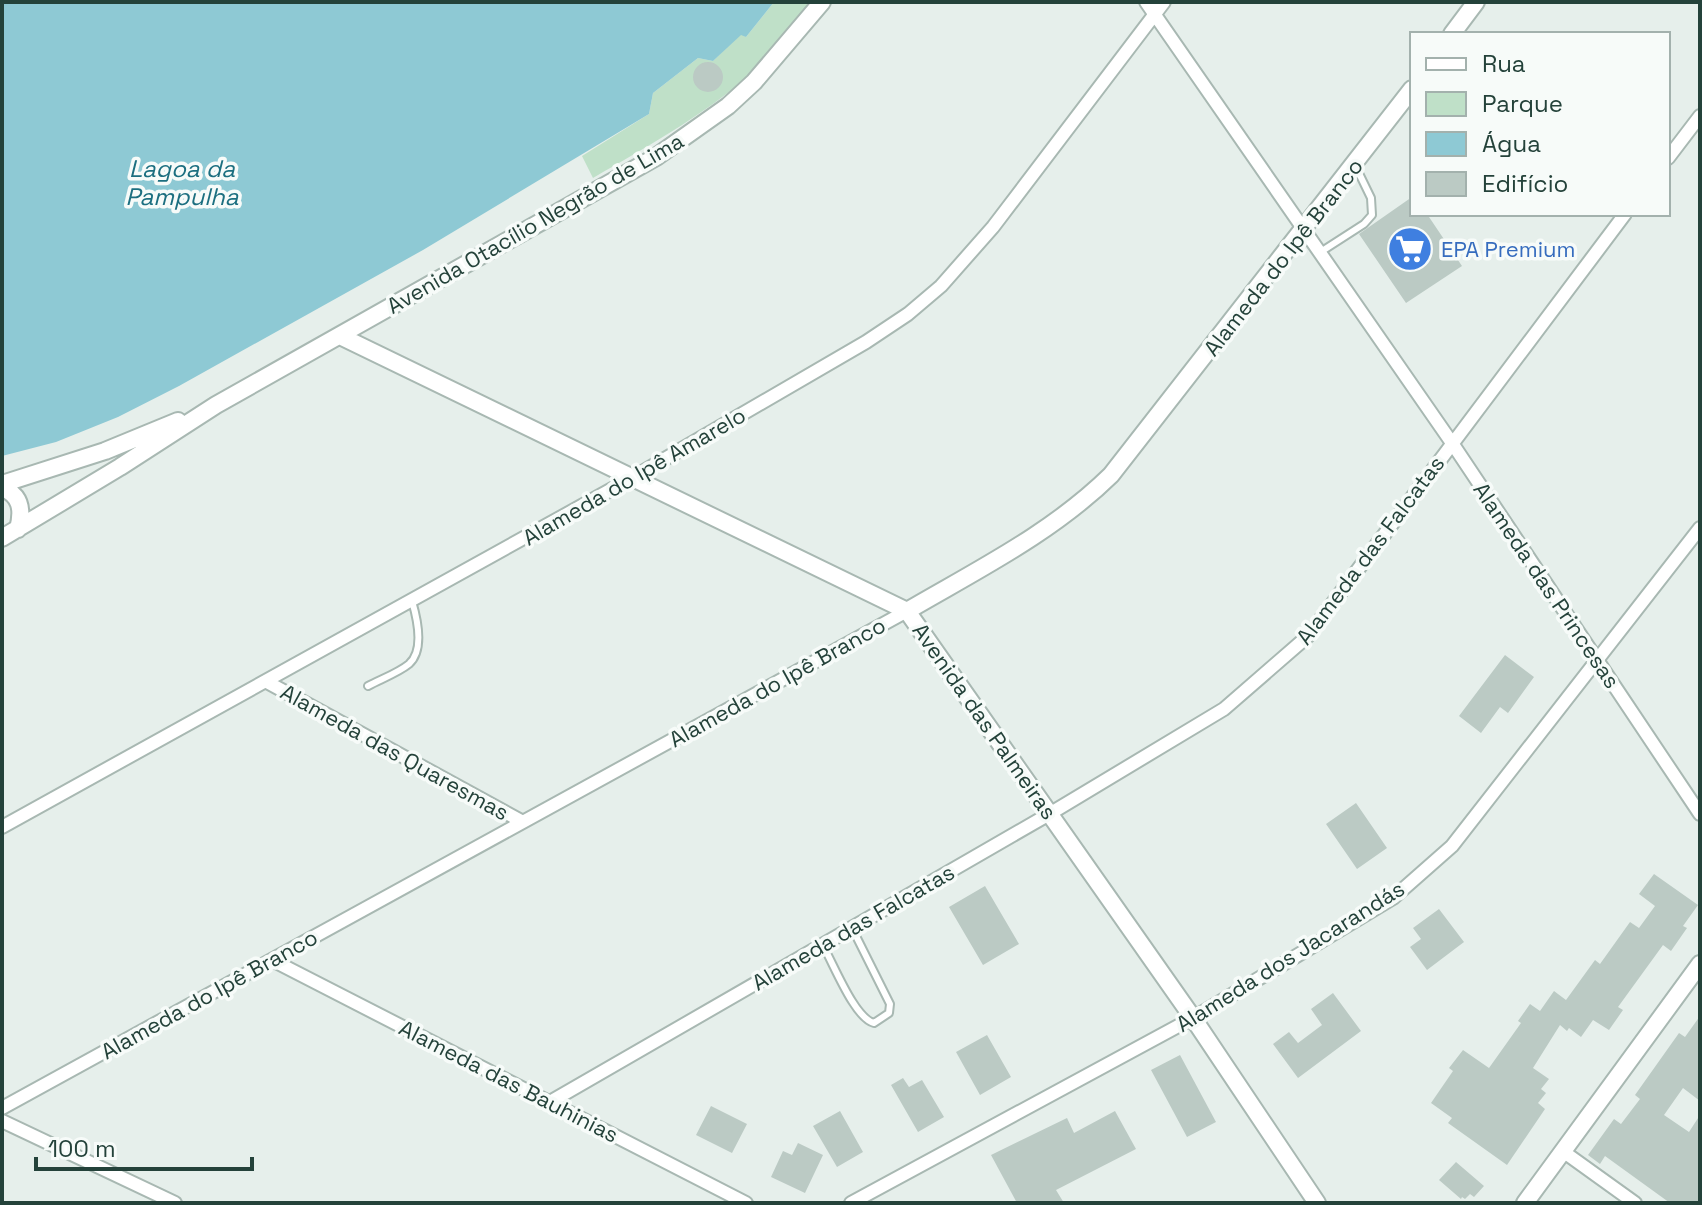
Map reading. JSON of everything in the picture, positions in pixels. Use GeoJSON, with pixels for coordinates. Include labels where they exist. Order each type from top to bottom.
{"type":"FeatureCollection","features":[{"type":"Feature","properties":{"kind":"street","name":"Avenida Otacílio Negrão de Lima"},"geometry":{"type":"LineString","coordinates":[[2,538],[216,405],[615,181],[687,135],[728,106],[754,82],[822,2]]}},
{"type":"Feature","properties":{"kind":"street","name":"Alameda das Princesas"},"geometry":{"type":"LineString","coordinates":[[1146,2],[1452,443],[1700,814]]}},
{"type":"Feature","properties":{"kind":"street","name":"Alameda do Ipê Amarelo"},"geometry":{"type":"LineString","coordinates":[[2,827],[632,478],[866,342],[926,300],[955,272],[993,227],[1164,2]]}},
{"type":"Feature","properties":{"kind":"street"},"geometry":{"type":"LineString","coordinates":[[1454,32],[1476,2]]}},
{"type":"Feature","properties":{"kind":"street","name":"Alameda do Ipê Branco"},"geometry":{"type":"LineString","coordinates":[[2,1108],[907,611],[1033,538],[1093,493],[1133,450],[1410,92]]}},
{"type":"Feature","properties":{"kind":"street"},"geometry":{"type":"LineString","coordinates":[[1670,155],[1700,116]]}},
{"type":"Feature","properties":{"kind":"street","name":"Alameda das Falcatas"},"geometry":{"type":"LineString","coordinates":[[550,1102],[1051,813],[1224,709],[1275,667],[1308,636],[1623,216]]}},
{"type":"Feature","properties":{"kind":"street","name":"Avenida das Palmeiras"},"geometry":{"type":"LineString","coordinates":[[340,336],[907,611],[1193,1018],[1317,1203]]}},
{"type":"Feature","properties":{"kind":"street","name":"Avenida Otacílio Negrão de Lima"},"geometry":{"type":"LineString","coordinates":[[2,486],[105,451],[216,405]]}},
{"type":"Feature","properties":{"kind":"street"},"geometry":{"type":"LineString","coordinates":[[2,486],[15,495],[19,504],[21,515],[18,529]]}},
{"type":"Feature","properties":{"kind":"street","name":"Alameda dos Jacarandás"},"geometry":{"type":"LineString","coordinates":[[851,1203],[1193,1018],[1393,898],[1452,846],[1700,528]]}},
{"type":"Feature","properties":{"kind":"street","name":"Alameda das Quaresmas"},"geometry":{"type":"LineString","coordinates":[[267,682],[523,822]]}},
{"type":"Feature","properties":{"kind":"street","name":"Alameda das Bauhinias"},"geometry":{"type":"LineString","coordinates":[[272,960],[746,1203]]}},
{"type":"Feature","properties":{"kind":"street"},"geometry":{"type":"LineString","coordinates":[[1525,1203],[1700,964]]}},
{"type":"Feature","properties":{"kind":"street"},"geometry":{"type":"LineString","coordinates":[[2,1121],[175,1203]]}},
{"type":"Feature","properties":{"kind":"street"},"geometry":{"type":"LineString","coordinates":[[1564,1152],[1635,1203]]}},
{"type":"Feature","properties":{"kind":"street","name":"Avenida das Palmeiras"},"geometry":{"type":"LineString","coordinates":[[1284,1153],[1330,1203]]}},
{"type":"Feature","properties":{"kind":"lane"},"geometry":{"type":"LineString","coordinates":[[1319,253],[1364,224],[1372,215],[1371,198],[1355,165]]}},
{"type":"Feature","properties":{"kind":"lane"},"geometry":{"type":"LineString","coordinates":[[368,686],[410,664],[415,656],[418,626],[412,601]]}},
{"type":"Feature","properties":{"kind":"lane"},"geometry":{"type":"LineString","coordinates":[[822,944],[859,1012],[874,1023],[889,1013],[890,1004],[851,927]]}},
{"type":"Feature","properties":{"kind":"green space"},"geometry":{"type":"Polygon","coordinates":[[[774,2],[817,2],[770,56],[724,96],[593,178],[582,156],[649,114],[653,93],[698,58],[713,61],[741,34],[746,37],[774,2]]]}},
{"type":"Feature","properties":{"kind":"water","name":"Lagoa da Pampulha"},"geometry":{"type":"Polygon","coordinates":[[[2,2],[774,2],[746,37],[741,35],[713,61],[698,58],[653,93],[649,114],[423,250],[118,417],[56,442],[2,456],[2,2]]]}},
{"type":"Feature","properties":{"kind":"building"},"geometry":{"type":"Polygon","coordinates":[[[708,62],[719,66],[723,77],[719,88],[708,92],[697,88],[693,77],[697,66],[708,62]]]}},
{"type":"Feature","properties":{"kind":"building","name":"EPA Premium"},"geometry":{"type":"Polygon","coordinates":[[[1410,198],[1410,216],[1428,216],[1462,266],[1406,303],[1359,234],[1410,198]]]}},
{"type":"Feature","properties":{"kind":"building"},"geometry":{"type":"Polygon","coordinates":[[[1505,655],[1534,677],[1508,713],[1500,707],[1481,733],[1459,716],[1505,655]]]}},
{"type":"Feature","properties":{"kind":"building"},"geometry":{"type":"Polygon","coordinates":[[[1356,803],[1387,848],[1357,869],[1326,824],[1356,803]]]}},
{"type":"Feature","properties":{"kind":"building"},"geometry":{"type":"Polygon","coordinates":[[[1654,874],[1698,905],[1683,926],[1687,928],[1671,951],[1663,945],[1618,1007],[1623,1010],[1609,1030],[1593,1020],[1581,1037],[1560,1025],[1533,1068],[1549,1079],[1541,1089],[1546,1093],[1538,1103],[1545,1109],[1507,1165],[1448,1123],[1452,1118],[1431,1103],[1453,1071],[1449,1068],[1463,1050],[1489,1068],[1521,1023],[1518,1021],[1530,1004],[1540,1011],[1554,991],[1566,1000],[1595,960],[1600,964],[1630,922],[1639,928],[1655,906],[1639,894],[1654,874]]]}},
{"type":"Feature","properties":{"kind":"building"},"geometry":{"type":"Polygon","coordinates":[[[985,886],[1019,944],[983,965],[949,907],[985,886]]]}},
{"type":"Feature","properties":{"kind":"building"},"geometry":{"type":"Polygon","coordinates":[[[1439,909],[1464,942],[1427,970],[1410,947],[1421,939],[1413,928],[1439,909]]]}},
{"type":"Feature","properties":{"kind":"building"},"geometry":{"type":"Polygon","coordinates":[[[1333,993],[1361,1031],[1298,1078],[1273,1044],[1289,1032],[1298,1043],[1322,1025],[1311,1009],[1333,993]]]}},
{"type":"Feature","properties":{"kind":"building"},"geometry":{"type":"Polygon","coordinates":[[[1700,1016],[1700,1101],[1683,1088],[1664,1115],[1689,1132],[1700,1115],[1700,1203],[1670,1203],[1605,1156],[1600,1164],[1588,1155],[1614,1119],[1621,1124],[1640,1099],[1635,1095],[1679,1033],[1685,1037],[1700,1016]]]}},
{"type":"Feature","properties":{"kind":"building"},"geometry":{"type":"Polygon","coordinates":[[[987,1035],[1011,1077],[980,1095],[956,1052],[987,1035]]]}},
{"type":"Feature","properties":{"kind":"building"},"geometry":{"type":"Polygon","coordinates":[[[1180,1055],[1216,1122],[1187,1137],[1151,1070],[1180,1055]]]}},
{"type":"Feature","properties":{"kind":"building"},"geometry":{"type":"Polygon","coordinates":[[[903,1078],[909,1087],[922,1080],[944,1117],[918,1132],[891,1085],[903,1078]]]}},
{"type":"Feature","properties":{"kind":"building"},"geometry":{"type":"Polygon","coordinates":[[[711,1106],[747,1124],[732,1153],[696,1135],[711,1106]]]}},
{"type":"Feature","properties":{"kind":"building"},"geometry":{"type":"Polygon","coordinates":[[[840,1111],[863,1152],[837,1167],[813,1126],[840,1111]]]}},
{"type":"Feature","properties":{"kind":"building"},"geometry":{"type":"Polygon","coordinates":[[[1115,1111],[1136,1149],[1056,1190],[1064,1203],[1017,1203],[991,1155],[1067,1118],[1074,1133],[1115,1111]]]}},
{"type":"Feature","properties":{"kind":"building"},"geometry":{"type":"Polygon","coordinates":[[[798,1143],[823,1155],[805,1193],[771,1177],[783,1151],[792,1155],[798,1143]]]}},
{"type":"Feature","properties":{"kind":"building"},"geometry":{"type":"Polygon","coordinates":[[[1456,1162],[1484,1186],[1474,1197],[1470,1194],[1461,1199],[1439,1180],[1456,1162]]]}},
{"type":"Feature","properties":{"kind":"place","name":"EPA Premium"},"geometry":{"type":"Point","coordinates":[1410,249]}}]}
